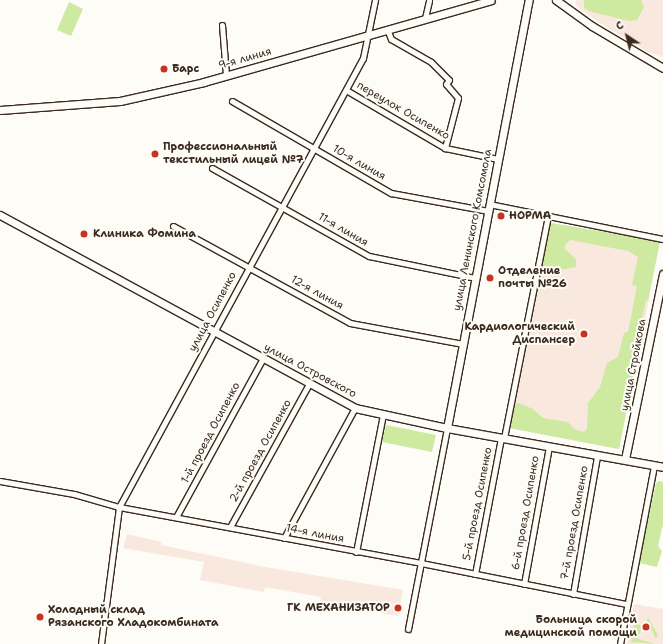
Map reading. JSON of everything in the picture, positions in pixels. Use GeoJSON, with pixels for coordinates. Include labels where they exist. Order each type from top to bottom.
{"type":"FeatureCollection","features":[{"type":"Feature","properties":{"kind":"street","name":"улица Осипенко"},"geometry":{"type":"LineString","coordinates":[[101,644],[119,507],[363,58],[370,34],[375,0]]}},
{"type":"Feature","properties":{"kind":"street"},"geometry":{"type":"LineString","coordinates":[[426,18],[429,0]]}},
{"type":"Feature","properties":{"kind":"street","name":"9-я линия"},"geometry":{"type":"LineString","coordinates":[[0,110],[120,101],[226,76],[479,2],[491,0]]}},
{"type":"Feature","properties":{"kind":"street","name":"улица Ленинского Комсомола"},"geometry":{"type":"LineString","coordinates":[[408,629],[528,0]]}},
{"type":"Feature","properties":{"kind":"street"},"geometry":{"type":"LineString","coordinates":[[556,0],[592,26],[663,68]]}},
{"type":"Feature","properties":{"kind":"street"},"geometry":{"type":"LineString","coordinates":[[222,25],[226,76]]}},
{"type":"Feature","properties":{"kind":"street"},"geometry":{"type":"LineString","coordinates":[[387,29],[391,39],[431,62],[449,80],[446,84],[458,98],[445,148]]}},
{"type":"Feature","properties":{"kind":"street","name":"переулок Осипенко"},"geometry":{"type":"LineString","coordinates":[[346,90],[445,148],[498,159]]}},
{"type":"Feature","properties":{"kind":"street","name":"10-я линия"},"geometry":{"type":"LineString","coordinates":[[232,101],[391,193],[548,216],[663,239]]}},
{"type":"Feature","properties":{"kind":"street","name":"11-я линия"},"geometry":{"type":"LineString","coordinates":[[212,168],[369,256],[475,278]]}},
{"type":"Feature","properties":{"kind":"street","name":"улица Островского"},"geometry":{"type":"LineString","coordinates":[[0,215],[355,408],[446,428],[663,467]]}},
{"type":"Feature","properties":{"kind":"street","name":"5-й проезд Осипенко"},"geometry":{"type":"LineString","coordinates":[[475,574],[548,216]]}},
{"type":"Feature","properties":{"kind":"street","name":"12-я линия"},"geometry":{"type":"LineString","coordinates":[[173,226],[350,322],[463,344]]}},
{"type":"Feature","properties":{"kind":"street","name":"улица Стройкова"},"geometry":{"type":"LineString","coordinates":[[625,460],[663,274]]}},
{"type":"Feature","properties":{"kind":"street","name":"1-й проезд Осипенко"},"geometry":{"type":"LineString","coordinates":[[176,517],[262,358]]}},
{"type":"Feature","properties":{"kind":"street","name":"2-й проезд Осипенко"},"geometry":{"type":"LineString","coordinates":[[230,528],[309,384]]}},
{"type":"Feature","properties":{"kind":"street"},"geometry":{"type":"LineString","coordinates":[[284,538],[355,408]]}},
{"type":"Feature","properties":{"kind":"street"},"geometry":{"type":"LineString","coordinates":[[356,552],[383,415]]}},
{"type":"Feature","properties":{"kind":"street","name":"6-й проезд Осипенко"},"geometry":{"type":"LineString","coordinates":[[524,584],[549,447]]}},
{"type":"Feature","properties":{"kind":"street","name":"7-й проезд Осипенко"},"geometry":{"type":"LineString","coordinates":[[573,594],[597,456]]}},
{"type":"Feature","properties":{"kind":"street"},"geometry":{"type":"LineString","coordinates":[[620,644],[654,466]]}},
{"type":"Feature","properties":{"kind":"street","name":"14-я линия"},"geometry":{"type":"LineString","coordinates":[[0,480],[74,494],[119,507],[421,563],[627,604]]}},
{"type":"Feature","properties":{"kind":"shaded area"},"geometry":{"type":"Polygon","coordinates":[[[576,0],[663,0],[663,57],[648,52],[595,20],[575,5],[576,0]]]}},
{"type":"Feature","properties":{"kind":"shaded area","name":"Кардиологический Диспансер"},"geometry":{"type":"Polygon","coordinates":[[[550,223],[660,241],[645,319],[641,320],[639,332],[641,336],[619,449],[509,428],[550,223]]]}},
{"type":"Feature","properties":{"kind":"shaded area"},"geometry":{"type":"Polygon","coordinates":[[[127,534],[161,542],[161,545],[265,567],[403,590],[398,616],[320,602],[321,597],[265,587],[264,592],[200,580],[204,562],[123,548],[127,534]]]}},
{"type":"Feature","properties":{"kind":"shaded area","name":"Больница скорой медицинской помощи"},"geometry":{"type":"Polygon","coordinates":[[[634,604],[663,609],[663,644],[627,644],[634,604]]]}},
{"type":"Feature","properties":{"kind":"green space"},"geometry":{"type":"Polygon","coordinates":[[[584,0],[641,0],[644,7],[637,20],[629,21],[589,11],[584,8],[584,0]]]}},
{"type":"Feature","properties":{"kind":"green space"},"geometry":{"type":"Polygon","coordinates":[[[69,2],[83,9],[71,36],[57,30],[69,2]]]}},
{"type":"Feature","properties":{"kind":"green space"},"geometry":{"type":"Polygon","coordinates":[[[550,223],[660,241],[648,301],[646,300],[639,332],[641,336],[619,449],[509,428],[514,404],[519,403],[533,409],[543,418],[568,422],[574,429],[584,432],[587,429],[588,403],[600,387],[607,363],[618,357],[624,333],[628,332],[637,286],[632,285],[638,257],[628,251],[570,240],[565,245],[565,249],[576,259],[576,267],[549,272],[541,267],[550,223]]]}},
{"type":"Feature","properties":{"kind":"green space"},"geometry":{"type":"Polygon","coordinates":[[[386,425],[436,435],[432,452],[382,442],[386,425]]]}},
{"type":"Feature","properties":{"kind":"green space"},"geometry":{"type":"Polygon","coordinates":[[[659,481],[663,482],[663,524],[658,546],[662,551],[657,567],[639,563],[656,483],[659,481]]]}},
{"type":"Feature","properties":{"kind":"green space"},"geometry":{"type":"Polygon","coordinates":[[[648,617],[658,636],[655,638],[652,630],[641,628],[638,639],[656,644],[631,642],[634,624],[646,626],[648,617]]]}},
{"type":"Feature","properties":{"kind":"place","name":"Барс"},"geometry":{"type":"Point","coordinates":[164,69]}},
{"type":"Feature","properties":{"kind":"place","name":"Профессиональный текстильный лицей №7"},"geometry":{"type":"Point","coordinates":[155,154]}},
{"type":"Feature","properties":{"kind":"place","name":"НОРМА"},"geometry":{"type":"Point","coordinates":[501,216]}},
{"type":"Feature","properties":{"kind":"place","name":"Клиника Фомина"},"geometry":{"type":"Point","coordinates":[84,234]}},
{"type":"Feature","properties":{"kind":"place","name":"Отделение почты №26"},"geometry":{"type":"Point","coordinates":[490,278]}},
{"type":"Feature","properties":{"kind":"place","name":"Кардиологический Диспансер"},"geometry":{"type":"Point","coordinates":[584,334]}},
{"type":"Feature","properties":{"kind":"place","name":"ГК МЕХАНИЗАТОР"},"geometry":{"type":"Point","coordinates":[398,608]}},
{"type":"Feature","properties":{"kind":"place","name":"Холодный склад Рязанского Хладокомбината"},"geometry":{"type":"Point","coordinates":[40,617]}},
{"type":"Feature","properties":{"kind":"place","name":"Больница скорой медицинской помощи"},"geometry":{"type":"Point","coordinates":[646,627]}}]}
